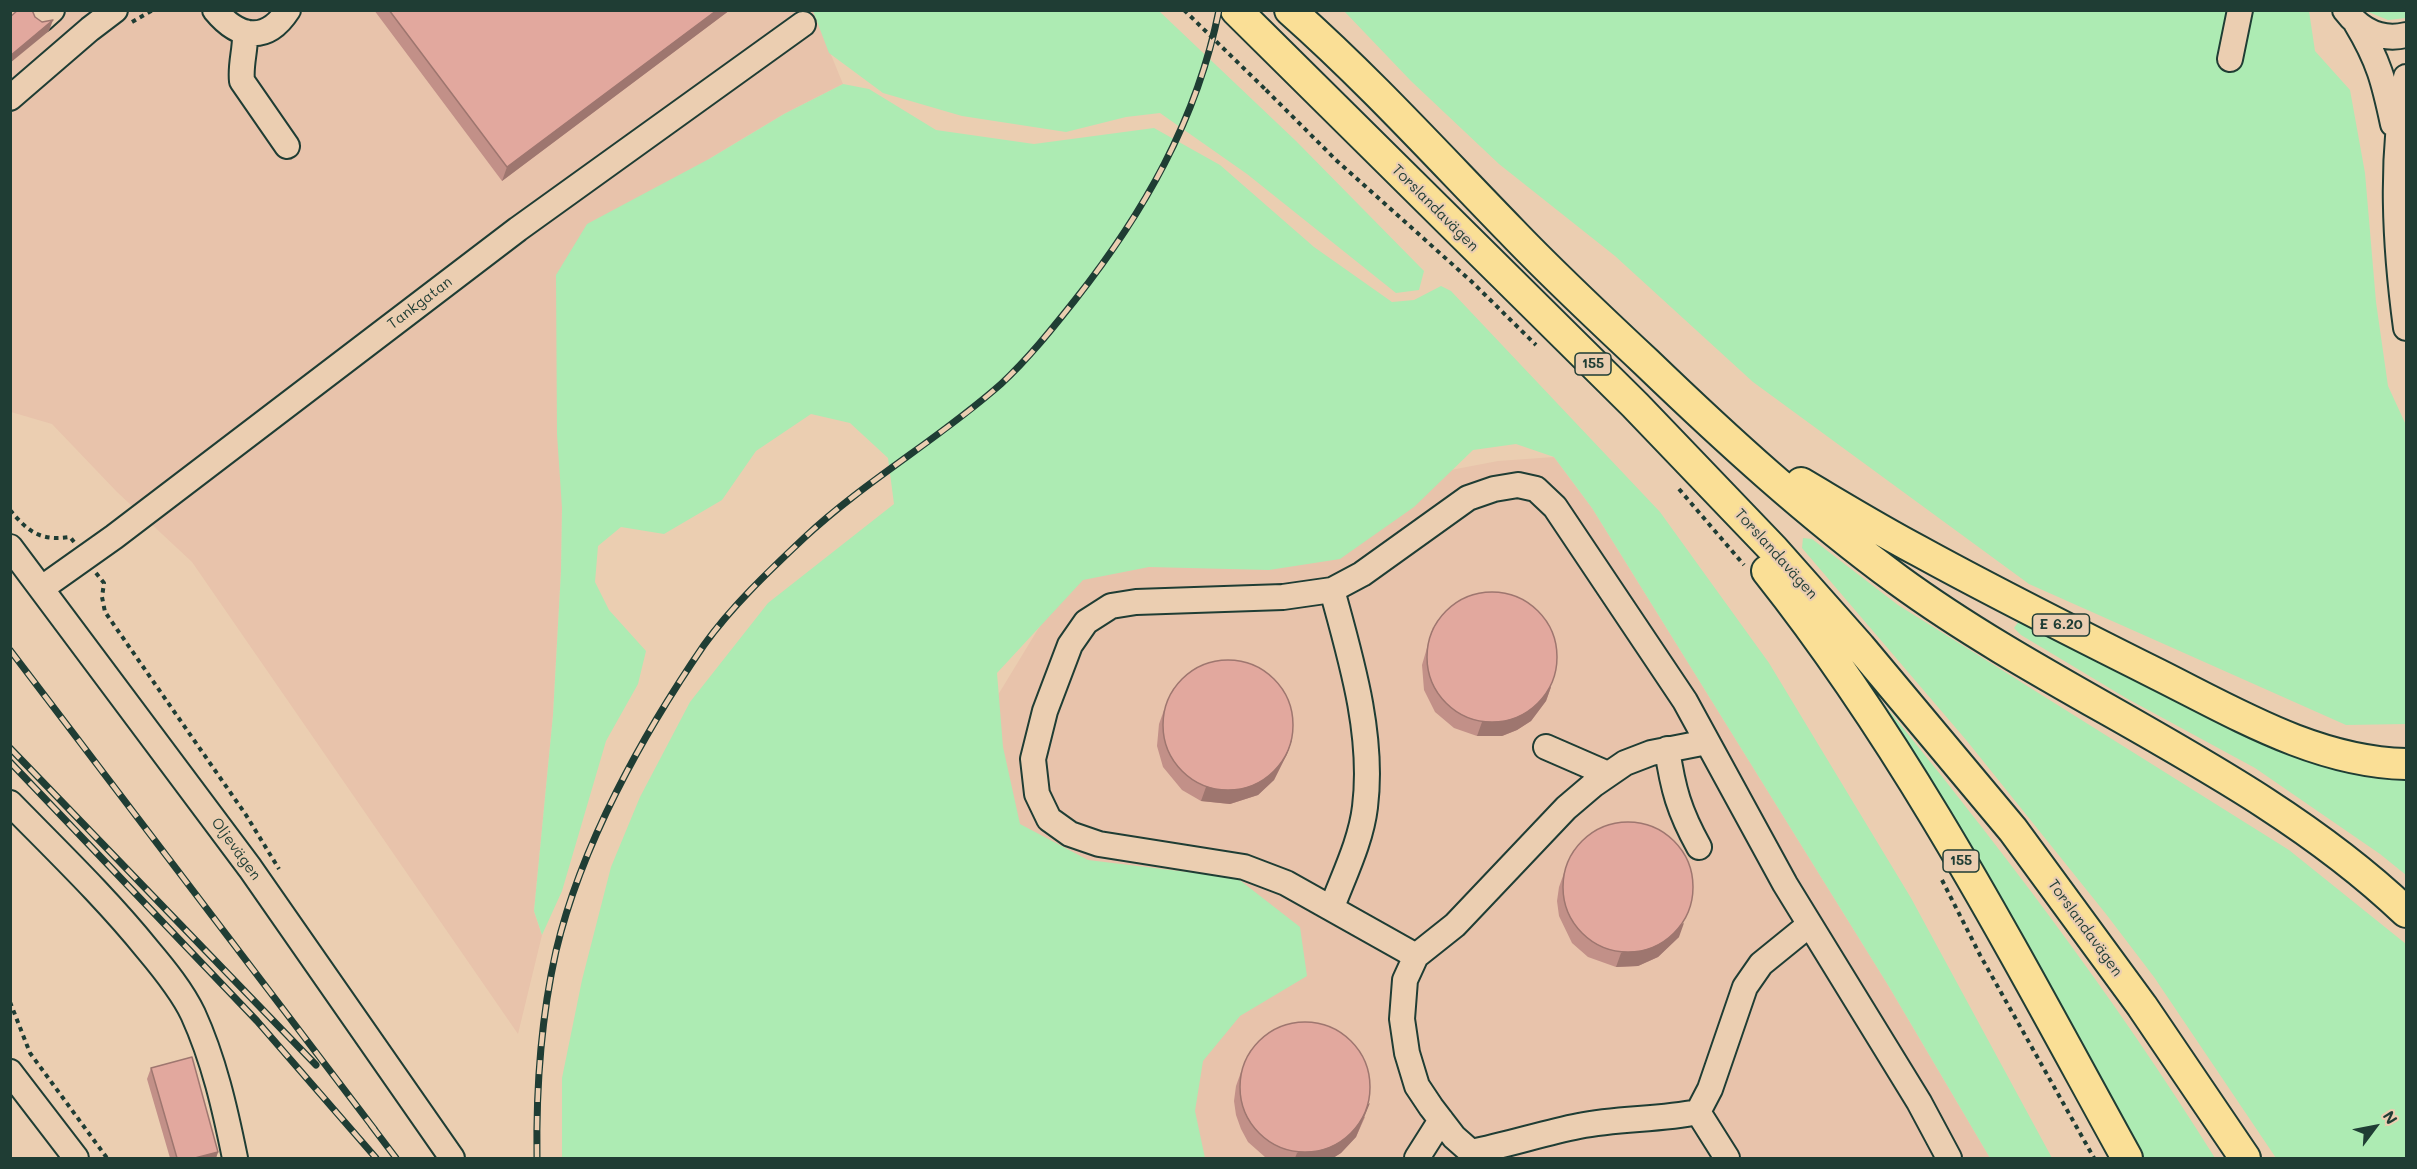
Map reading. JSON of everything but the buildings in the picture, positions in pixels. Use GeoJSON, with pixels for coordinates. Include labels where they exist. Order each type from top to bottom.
{"type":"FeatureCollection","features":[{"type":"Feature","properties":{"kind":"main road","name":"Torslandavägen"},"geometry":{"type":"LineString","coordinates":[[1236,10],[1716,489],[1860,647],[2013,830],[2142,1006],[2245,1158]]}},
{"type":"Feature","properties":{"kind":"main road","name":"155"},"geometry":{"type":"LineString","coordinates":[[1290,10],[1427,143],[1513,233],[1732,445],[1898,580],[2000,649],[2266,803],[2385,892],[2406,912]]}},
{"type":"Feature","properties":{"kind":"main road","name":"E 6.20"},"geometry":{"type":"LineString","coordinates":[[1732,445],[1917,551],[2263,726],[2315,747],[2362,760],[2406,764]]}},
{"type":"Feature","properties":{"kind":"main road","name":"155"},"geometry":{"type":"LineString","coordinates":[[1716,489],[1757,558],[1804,616],[1899,755],[1995,919],[2127,1158]]}},
{"type":"Feature","properties":{"kind":"street"},"geometry":{"type":"LineString","coordinates":[[90,29],[107,10]]}},
{"type":"Feature","properties":{"kind":"street"},"geometry":{"type":"LineString","coordinates":[[10,98],[90,29],[116,10]]}},
{"type":"Feature","properties":{"kind":"street"},"geometry":{"type":"LineString","coordinates":[[215,10],[233,29],[245,32],[266,31],[279,24],[288,10]]}},
{"type":"Feature","properties":{"kind":"street"},"geometry":{"type":"LineString","coordinates":[[2230,59],[2240,10]]}},
{"type":"Feature","properties":{"kind":"street"},"geometry":{"type":"LineString","coordinates":[[2351,17],[2364,29],[2382,36],[2406,35]]}},
{"type":"Feature","properties":{"kind":"street"},"geometry":{"type":"LineString","coordinates":[[2351,17],[2372,49],[2382,72],[2397,140]]}},
{"type":"Feature","properties":{"kind":"street","name":"Tankgatan"},"geometry":{"type":"LineString","coordinates":[[42,588],[518,229],[803,24]]}},
{"type":"Feature","properties":{"kind":"street"},"geometry":{"type":"LineString","coordinates":[[245,32],[246,45],[240,68],[242,81],[287,146]]}},
{"type":"Feature","properties":{"kind":"street"},"geometry":{"type":"LineString","coordinates":[[2406,77],[2397,140],[2397,224],[2406,328]]}},
{"type":"Feature","properties":{"kind":"street"},"geometry":{"type":"LineString","coordinates":[[1416,956],[1286,883],[1244,867],[1100,844],[1070,834],[1049,819],[1038,794],[1034,759],[1045,711],[1070,645],[1086,622],[1111,606],[1136,602],[1283,597],[1332,590],[1371,567],[1468,498],[1494,489],[1518,485],[1536,489],[1555,507],[1686,701],[1809,925],[1919,1102],[1949,1158]]}},
{"type":"Feature","properties":{"kind":"street","name":"Oljevägen"},"geometry":{"type":"LineString","coordinates":[[10,547],[250,868],[452,1158]]}},
{"type":"Feature","properties":{"kind":"street"},"geometry":{"type":"LineString","coordinates":[[1332,590],[1346,640],[1362,717],[1367,763],[1365,808],[1351,858],[1332,907]]}},
{"type":"Feature","properties":{"kind":"street"},"geometry":{"type":"LineString","coordinates":[[1707,742],[1667,749],[1625,763],[1608,774],[1566,808],[1455,925],[1416,956],[1405,980],[1402,1019],[1407,1053],[1417,1086],[1470,1155],[1578,1126],[1624,1119],[1671,1118],[1698,1112],[1710,1089],[1745,987],[1761,964],[1809,925]]}},
{"type":"Feature","properties":{"kind":"street"},"geometry":{"type":"LineString","coordinates":[[1546,747],[1608,774]]}},
{"type":"Feature","properties":{"kind":"street"},"geometry":{"type":"LineString","coordinates":[[1667,749],[1672,787],[1683,818],[1699,847]]}},
{"type":"Feature","properties":{"kind":"street"},"geometry":{"type":"LineString","coordinates":[[10,803],[127,924],[162,967],[192,1012],[211,1060],[225,1106],[236,1158]]}},
{"type":"Feature","properties":{"kind":"street"},"geometry":{"type":"LineString","coordinates":[[10,1072],[76,1158]]}},
{"type":"Feature","properties":{"kind":"street"},"geometry":{"type":"LineString","coordinates":[[1698,1112],[1727,1158]]}},
{"type":"Feature","properties":{"kind":"street"},"geometry":{"type":"LineString","coordinates":[[1417,1158],[1441,1120]]}},
{"type":"Feature","properties":{"kind":"path"},"geometry":{"type":"LineString","coordinates":[[172,10],[178,10]]}},
{"type":"Feature","properties":{"kind":"path"},"geometry":{"type":"LineString","coordinates":[[1184,10],[1336,161],[1471,281],[1539,348]]}},
{"type":"Feature","properties":{"kind":"path"},"geometry":{"type":"LineString","coordinates":[[1677,487],[1751,574]]}},
{"type":"Feature","properties":{"kind":"path"},"geometry":{"type":"LineString","coordinates":[[10,510],[43,538],[70,537],[85,557],[104,583],[102,597],[105,612],[246,815],[281,873]]}},
{"type":"Feature","properties":{"kind":"path"},"geometry":{"type":"LineString","coordinates":[[1939,871],[1980,956],[2094,1158]]}},
{"type":"Feature","properties":{"kind":"path"},"geometry":{"type":"LineString","coordinates":[[10,1002],[30,1053],[107,1158]]}},
{"type":"Feature","properties":{"kind":"shaded area"},"geometry":{"type":"Polygon","coordinates":[[[10,11],[813,11],[843,84],[784,114],[709,159],[562,508],[553,715],[534,911],[542,935],[518,1034],[192,562],[117,492],[52,424],[11,412],[10,11]]]}},
{"type":"Feature","properties":{"kind":"shaded area"},"geometry":{"type":"Polygon","coordinates":[[[1554,457],[1592,508],[1888,985],[1990,1158],[742,1158],[931,805],[1074,570],[1388,482],[1498,461],[1554,457]]]}},
{"type":"Feature","properties":{"kind":"green space"},"geometry":{"type":"Polygon","coordinates":[[[813,11],[1159,11],[1296,141],[1424,271],[1419,290],[1396,293],[1247,174],[1160,113],[1126,117],[1066,132],[962,116],[883,93],[829,53],[813,11]]]}},
{"type":"Feature","properties":{"kind":"green space"},"geometry":{"type":"Polygon","coordinates":[[[1344,11],[2309,11],[2315,51],[2350,90],[2365,173],[2376,302],[2388,386],[2406,425],[2406,724],[2346,725],[2029,584],[1753,382],[1615,256],[1499,164],[1411,81],[1344,11]]]}},
{"type":"Feature","properties":{"kind":"green space"},"geometry":{"type":"Polygon","coordinates":[[[2366,11],[2406,11],[2406,18],[2388,20],[2366,11]]]}},
{"type":"Feature","properties":{"kind":"green space"},"geometry":{"type":"Polygon","coordinates":[[[843,84],[869,89],[936,130],[1034,144],[1154,128],[1220,165],[1314,247],[1392,302],[1414,300],[1441,286],[1451,291],[1660,512],[1769,663],[1911,898],[2052,1158],[1990,1158],[1888,985],[1592,508],[1554,457],[1516,444],[1473,450],[1414,507],[1340,559],[1269,570],[1149,567],[1083,580],[997,673],[1003,747],[1020,824],[1088,860],[1237,878],[1300,927],[1307,976],[1240,1016],[1203,1061],[1195,1111],[1205,1158],[562,1158],[562,1078],[582,980],[611,867],[640,797],[690,702],[768,603],[894,504],[888,458],[850,423],[811,414],[756,451],[722,500],[664,534],[621,527],[598,546],[595,582],[609,610],[646,651],[638,684],[606,741],[562,891],[542,935],[534,911],[553,715],[561,571],[562,508],[557,434],[556,275],[587,224],[709,159],[784,114],[843,84]]]}},
{"type":"Feature","properties":{"kind":"green space"},"geometry":{"type":"Polygon","coordinates":[[[1803,538],[1812,539],[1898,605],[2289,850],[2406,944],[2406,1158],[2276,1158],[2154,977],[2106,914],[1967,741],[1802,548],[1803,538]]]}},
{"type":"Feature","properties":{"kind":"green space"},"geometry":{"type":"Polygon","coordinates":[[[2019,621],[2027,622],[2406,771],[2406,875],[2380,854],[2255,768],[2126,698],[2021,635],[2014,628],[2019,621]]]}},
{"type":"Feature","properties":{"kind":"green space"},"geometry":{"type":"Polygon","coordinates":[[[1872,690],[2008,861],[2094,977],[2215,1158],[2141,1158],[1869,693],[1872,690]]]}},
{"type":"Feature","properties":{"kind":"railway"},"geometry":{"type":"LineString","coordinates":[[537,1158],[540,1054],[551,976],[567,911],[598,831],[659,715],[704,645],[764,576],[827,517],[953,423],[1001,384],[1049,333],[1123,234],[1164,164],[1197,90],[1219,10]]}},
{"type":"Feature","properties":{"kind":"railway"},"geometry":{"type":"LineString","coordinates":[[10,650],[375,1130]]}},
{"type":"Feature","properties":{"kind":"railway"},"geometry":{"type":"LineString","coordinates":[[10,748],[316,1065]]}},
{"type":"Feature","properties":{"kind":"railway"},"geometry":{"type":"LineString","coordinates":[[10,762],[257,1021],[376,1158]]}},
{"type":"Feature","properties":{"kind":"railway"},"geometry":{"type":"LineString","coordinates":[[371,1125],[396,1158]]}}]}
